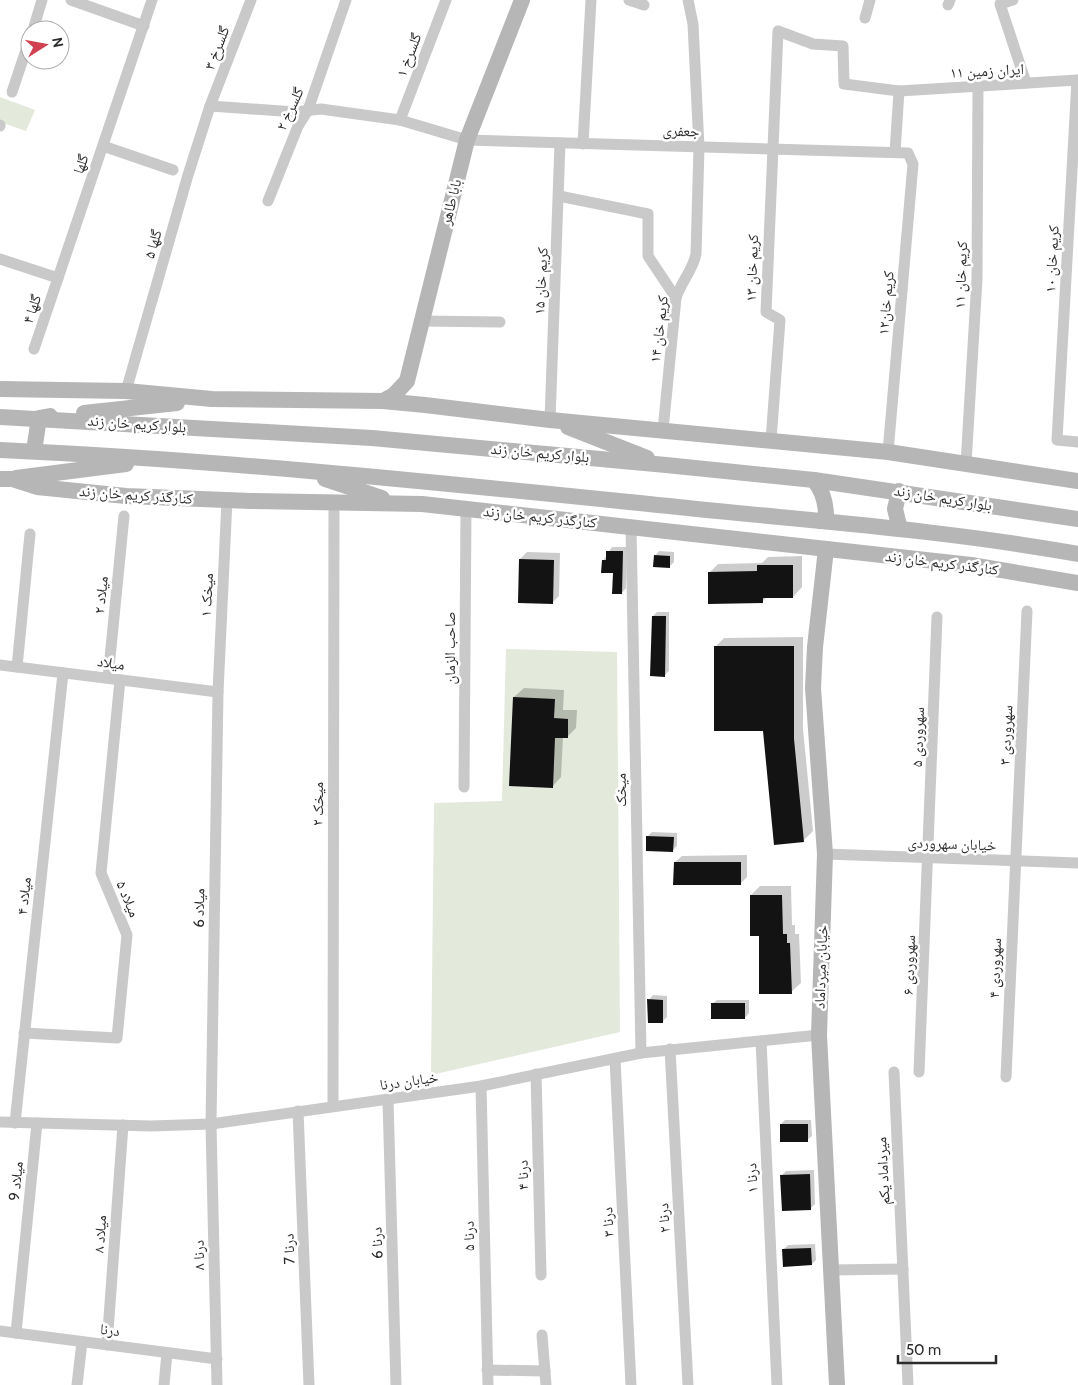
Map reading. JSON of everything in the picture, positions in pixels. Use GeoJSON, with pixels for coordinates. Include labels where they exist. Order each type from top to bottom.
{"type":"FeatureCollection","features":[{"type":"Feature","properties":{"kind":"main road","name":"بابا طاهر"},"geometry":{"type":"LineString","coordinates":[[407,381],[467,140],[522,0]]}},
{"type":"Feature","properties":{"kind":"main road"},"geometry":{"type":"LineString","coordinates":[[383,401],[394,395],[407,381],[425,404]]}},
{"type":"Feature","properties":{"kind":"main road"},"geometry":{"type":"LineString","coordinates":[[0,390],[126,391],[212,399],[383,401],[425,404],[550,420],[888,452],[1078,481]]}},
{"type":"Feature","properties":{"kind":"main road"},"geometry":{"type":"LineString","coordinates":[[34,452],[39,418],[212,399]]}},
{"type":"Feature","properties":{"kind":"main road","name":"بلوار کریم خان زند"},"geometry":{"type":"LineString","coordinates":[[0,420],[39,418],[372,438],[814,480],[899,491],[1078,519]]}},
{"type":"Feature","properties":{"kind":"main road"},"geometry":{"type":"LineString","coordinates":[[550,420],[666,465]]}},
{"type":"Feature","properties":{"kind":"main road"},"geometry":{"type":"LineString","coordinates":[[0,450],[167,458],[417,480],[900,529],[1078,554]]}},
{"type":"Feature","properties":{"kind":"main road"},"geometry":{"type":"LineString","coordinates":[[6,479],[167,458]]}},
{"type":"Feature","properties":{"kind":"main road"},"geometry":{"type":"LineString","coordinates":[[302,471],[397,503]]}},
{"type":"Feature","properties":{"kind":"main road","name":"کنارگذر کریم خان زند"},"geometry":{"type":"LineString","coordinates":[[6,479],[37,487],[126,496],[397,503],[466,509],[826,549],[1013,572],[1078,583]]}},
{"type":"Feature","properties":{"kind":"main road"},"geometry":{"type":"LineString","coordinates":[[814,480],[821,489],[826,507],[826,516],[820,521]]}},
{"type":"Feature","properties":{"kind":"main road"},"geometry":{"type":"LineString","coordinates":[[899,491],[895,509],[900,529]]}},
{"type":"Feature","properties":{"kind":"main road"},"geometry":{"type":"LineString","coordinates":[[1013,572],[1016,544]]}},
{"type":"Feature","properties":{"kind":"main road","name":"خیابان میرداماد"},"geometry":{"type":"LineString","coordinates":[[826,549],[814,647],[813,688],[825,854],[819,1036],[837,1385]]}},
{"type":"Feature","properties":{"kind":"street"},"geometry":{"type":"LineString","coordinates":[[36,20],[42,0]]}},
{"type":"Feature","properties":{"kind":"street"},"geometry":{"type":"LineString","coordinates":[[71,0],[86,3],[144,26]]}},
{"type":"Feature","properties":{"kind":"street","name":"گلها"},"geometry":{"type":"LineString","coordinates":[[58,278],[152,0]]}},
{"type":"Feature","properties":{"kind":"street","name":"گلسرخ ۳"},"geometry":{"type":"LineString","coordinates":[[210,106],[251,0]]}},
{"type":"Feature","properties":{"kind":"street","name":"گلسرخ ۲"},"geometry":{"type":"LineString","coordinates":[[268,201],[298,126],[308,110],[346,0]]}},
{"type":"Feature","properties":{"kind":"street","name":"گلسرخ ۱"},"geometry":{"type":"LineString","coordinates":[[400,120],[446,0]]}},
{"type":"Feature","properties":{"kind":"street"},"geometry":{"type":"LineString","coordinates":[[583,144],[591,0]]}},
{"type":"Feature","properties":{"kind":"street"},"geometry":{"type":"LineString","coordinates":[[629,0],[644,5]]}},
{"type":"Feature","properties":{"kind":"street"},"geometry":{"type":"LineString","coordinates":[[865,18],[870,0]]}},
{"type":"Feature","properties":{"kind":"street"},"geometry":{"type":"LineString","coordinates":[[1013,0],[1000,4],[1026,83]]}},
{"type":"Feature","properties":{"kind":"street","name":"کریم خان ۱۴"},"geometry":{"type":"LineString","coordinates":[[663,430],[676,298],[681,283],[694,265],[696,254],[699,147],[693,24],[688,2]]}},
{"type":"Feature","properties":{"kind":"street","name":"ایران زمین ۱۱"},"geometry":{"type":"LineString","coordinates":[[773,148],[778,30],[813,44],[843,46],[844,84],[899,91],[1077,80]]}},
{"type":"Feature","properties":{"kind":"street"},"geometry":{"type":"LineString","coordinates":[[12,92],[20,68]]}},
{"type":"Feature","properties":{"kind":"street","name":"کریم خان ۱۰"},"geometry":{"type":"LineString","coordinates":[[1077,80],[1057,440],[1078,442]]}},
{"type":"Feature","properties":{"kind":"street","name":"کریم خان ۱۱"},"geometry":{"type":"LineString","coordinates":[[966,464],[977,279],[978,86]]}},
{"type":"Feature","properties":{"kind":"street"},"geometry":{"type":"LineString","coordinates":[[895,152],[899,91]]}},
{"type":"Feature","properties":{"kind":"street","name":"جعفری"},"geometry":{"type":"LineString","coordinates":[[210,106],[294,112],[321,110],[400,120],[467,140],[895,152],[908,153],[911,156]]}},
{"type":"Feature","properties":{"kind":"street","name":"گلها ۵"},"geometry":{"type":"LineString","coordinates":[[126,391],[188,175],[210,106]]}},
{"type":"Feature","properties":{"kind":"street","name":"کریم خان ۱۵"},"geometry":{"type":"LineString","coordinates":[[550,420],[560,143]]}},
{"type":"Feature","properties":{"kind":"street"},"geometry":{"type":"LineString","coordinates":[[103,146],[173,170]]}},
{"type":"Feature","properties":{"kind":"street","name":"کریم خان ۱۳"},"geometry":{"type":"LineString","coordinates":[[772,440],[780,320],[766,312],[773,148]]}},
{"type":"Feature","properties":{"kind":"street","name":"کریم خان۱۲"},"geometry":{"type":"LineString","coordinates":[[888,452],[912,174],[911,156]]}},
{"type":"Feature","properties":{"kind":"street"},"geometry":{"type":"LineString","coordinates":[[559,196],[648,214],[648,256],[676,298]]}},
{"type":"Feature","properties":{"kind":"street"},"geometry":{"type":"LineString","coordinates":[[0,259],[58,278]]}},
{"type":"Feature","properties":{"kind":"street","name":"گلها ۴"},"geometry":{"type":"LineString","coordinates":[[34,349],[58,278]]}},
{"type":"Feature","properties":{"kind":"street"},"geometry":{"type":"LineString","coordinates":[[422,321],[500,322]]}},
{"type":"Feature","properties":{"kind":"street","name":"میخک ۱"},"geometry":{"type":"LineString","coordinates":[[218,692],[227,500]]}},
{"type":"Feature","properties":{"kind":"street","name":"میخک ۲"},"geometry":{"type":"LineString","coordinates":[[333,1106],[334,502]]}},
{"type":"Feature","properties":{"kind":"street","name":"صاحب الزمان"},"geometry":{"type":"LineString","coordinates":[[464,786],[466,509]]}},
{"type":"Feature","properties":{"kind":"street","name":"میلاد ۲"},"geometry":{"type":"LineString","coordinates":[[108,678],[124,516]]}},
{"type":"Feature","properties":{"kind":"street","name":"میخک"},"geometry":{"type":"LineString","coordinates":[[631,528],[641,1053]]}},
{"type":"Feature","properties":{"kind":"street"},"geometry":{"type":"LineString","coordinates":[[16,667],[30,534]]}},
{"type":"Feature","properties":{"kind":"street","name":"سهروردی ۳"},"geometry":{"type":"LineString","coordinates":[[1015,861],[1027,611]]}},
{"type":"Feature","properties":{"kind":"street","name":"سهروردی ۵"},"geometry":{"type":"LineString","coordinates":[[928,858],[938,617]]}},
{"type":"Feature","properties":{"kind":"street","name":"میلاد"},"geometry":{"type":"LineString","coordinates":[[0,665],[218,692]]}},
{"type":"Feature","properties":{"kind":"street","name":"میلاد ۴"},"geometry":{"type":"LineString","coordinates":[[15,1122],[63,673]]}},
{"type":"Feature","properties":{"kind":"street","name":"میلاد ۵"},"geometry":{"type":"LineString","coordinates":[[24,1033],[117,1038],[127,934],[101,873],[120,680]]}},
{"type":"Feature","properties":{"kind":"street","name":"میلاد 6"},"geometry":{"type":"LineString","coordinates":[[211,1124],[218,692]]}},
{"type":"Feature","properties":{"kind":"street","name":"خیابان سهروردی"},"geometry":{"type":"LineString","coordinates":[[825,854],[1078,863]]}},
{"type":"Feature","properties":{"kind":"street","name":"سهروردی ۶"},"geometry":{"type":"LineString","coordinates":[[919,1072],[928,858]]}},
{"type":"Feature","properties":{"kind":"street","name":"سهروردی ۴"},"geometry":{"type":"LineString","coordinates":[[1006,1077],[1015,861]]}},
{"type":"Feature","properties":{"kind":"street","name":"خیابان درنا"},"geometry":{"type":"LineString","coordinates":[[0,1122],[122,1125],[211,1124],[481,1086],[641,1053],[760,1040],[819,1036]]}},
{"type":"Feature","properties":{"kind":"street","name":"درنا ۱"},"geometry":{"type":"LineString","coordinates":[[760,1040],[777,1385]]}},
{"type":"Feature","properties":{"kind":"street","name":"درنا ۲"},"geometry":{"type":"LineString","coordinates":[[670,1049],[688,1385]]}},
{"type":"Feature","properties":{"kind":"street","name":"درنا ۳"},"geometry":{"type":"LineString","coordinates":[[615,1058],[630,1385]]}},
{"type":"Feature","properties":{"kind":"street","name":"میرداماد یکم"},"geometry":{"type":"LineString","coordinates":[[894,1072],[908,1385]]}},
{"type":"Feature","properties":{"kind":"street","name":"درنا ۴"},"geometry":{"type":"LineString","coordinates":[[536,1074],[541,1275]]}},
{"type":"Feature","properties":{"kind":"street","name":"درنا ۵"},"geometry":{"type":"LineString","coordinates":[[481,1086],[488,1385]]}},
{"type":"Feature","properties":{"kind":"street","name":"درنا 6"},"geometry":{"type":"LineString","coordinates":[[388,1100],[396,1385]]}},
{"type":"Feature","properties":{"kind":"street","name":"درنا 7"},"geometry":{"type":"LineString","coordinates":[[298,1111],[309,1385]]}},
{"type":"Feature","properties":{"kind":"street","name":"میلاد 9"},"geometry":{"type":"LineString","coordinates":[[16,1333],[38,1123]]}},
{"type":"Feature","properties":{"kind":"street","name":"درنا ۸"},"geometry":{"type":"LineString","coordinates":[[211,1124],[217,1385]]}},
{"type":"Feature","properties":{"kind":"street","name":"میلاد ۸"},"geometry":{"type":"LineString","coordinates":[[107,1345],[122,1125]]}},
{"type":"Feature","properties":{"kind":"street"},"geometry":{"type":"LineString","coordinates":[[831,1270],[903,1269]]}},
{"type":"Feature","properties":{"kind":"street","name":"درنا"},"geometry":{"type":"LineString","coordinates":[[0,1331],[217,1359]]}},
{"type":"Feature","properties":{"kind":"street"},"geometry":{"type":"LineString","coordinates":[[542,1335],[546,1385]]}},
{"type":"Feature","properties":{"kind":"street"},"geometry":{"type":"LineString","coordinates":[[78,1385],[82,1342]]}},
{"type":"Feature","properties":{"kind":"street"},"geometry":{"type":"LineString","coordinates":[[164,1385],[167,1353]]}},
{"type":"Feature","properties":{"kind":"street"},"geometry":{"type":"LineString","coordinates":[[487,1370],[545,1371]]}},
{"type":"Feature","properties":{"kind":"shaded area"},"geometry":{"type":"Polygon","coordinates":[[[0,97],[35,110],[26,131],[0,122],[0,97]]]}},
{"type":"Feature","properties":{"kind":"shaded area"},"geometry":{"type":"Polygon","coordinates":[[[506,649],[617,652],[620,1032],[431,1075],[434,803],[502,801],[506,649]]]}},
{"type":"Feature","properties":{"kind":"building"},"geometry":{"type":"Polygon","coordinates":[[[606,551],[623,551],[622,594],[612,594],[613,573],[601,573],[602,560],[606,560],[606,551]]]}},
{"type":"Feature","properties":{"kind":"building"},"geometry":{"type":"Polygon","coordinates":[[[654,555],[670,556],[670,568],[653,567],[654,555]]]}},
{"type":"Feature","properties":{"kind":"building"},"geometry":{"type":"Polygon","coordinates":[[[519,559],[554,560],[553,604],[518,603],[519,559]]]}},
{"type":"Feature","properties":{"kind":"building"},"geometry":{"type":"Polygon","coordinates":[[[757,565],[793,565],[793,598],[763,598],[763,603],[708,604],[708,572],[757,571],[757,565]]]}},
{"type":"Feature","properties":{"kind":"building"},"geometry":{"type":"Polygon","coordinates":[[[652,616],[666,616],[665,677],[650,676],[652,616]]]}},
{"type":"Feature","properties":{"kind":"building"},"geometry":{"type":"Polygon","coordinates":[[[714,646],[794,646],[794,739],[804,842],[774,845],[763,731],[714,731],[714,646]]]}},
{"type":"Feature","properties":{"kind":"building"},"geometry":{"type":"Polygon","coordinates":[[[513,697],[555,699],[554,718],[568,719],[568,738],[555,738],[553,788],[509,786],[513,697]]]}},
{"type":"Feature","properties":{"kind":"building"},"geometry":{"type":"Polygon","coordinates":[[[646,836],[674,837],[673,852],[646,851],[646,836]]]}},
{"type":"Feature","properties":{"kind":"building"},"geometry":{"type":"Polygon","coordinates":[[[674,862],[741,862],[741,885],[673,885],[674,862]]]}},
{"type":"Feature","properties":{"kind":"building"},"geometry":{"type":"Polygon","coordinates":[[[750,895],[782,895],[783,934],[787,934],[787,943],[790,943],[792,994],[759,994],[759,936],[750,936],[750,895]]]}},
{"type":"Feature","properties":{"kind":"building"},"geometry":{"type":"Polygon","coordinates":[[[647,999],[663,1000],[663,1023],[648,1023],[647,999]]]}},
{"type":"Feature","properties":{"kind":"building"},"geometry":{"type":"Polygon","coordinates":[[[711,1003],[745,1003],[745,1019],[711,1019],[711,1003]]]}},
{"type":"Feature","properties":{"kind":"building"},"geometry":{"type":"Polygon","coordinates":[[[780,1124],[808,1124],[808,1142],[780,1142],[780,1124]]]}},
{"type":"Feature","properties":{"kind":"building"},"geometry":{"type":"Polygon","coordinates":[[[810,1174],[811,1210],[782,1211],[780,1175],[810,1174]]]}},
{"type":"Feature","properties":{"kind":"building"},"geometry":{"type":"Polygon","coordinates":[[[811,1248],[812,1265],[783,1267],[782,1249],[811,1248]]]}}]}
